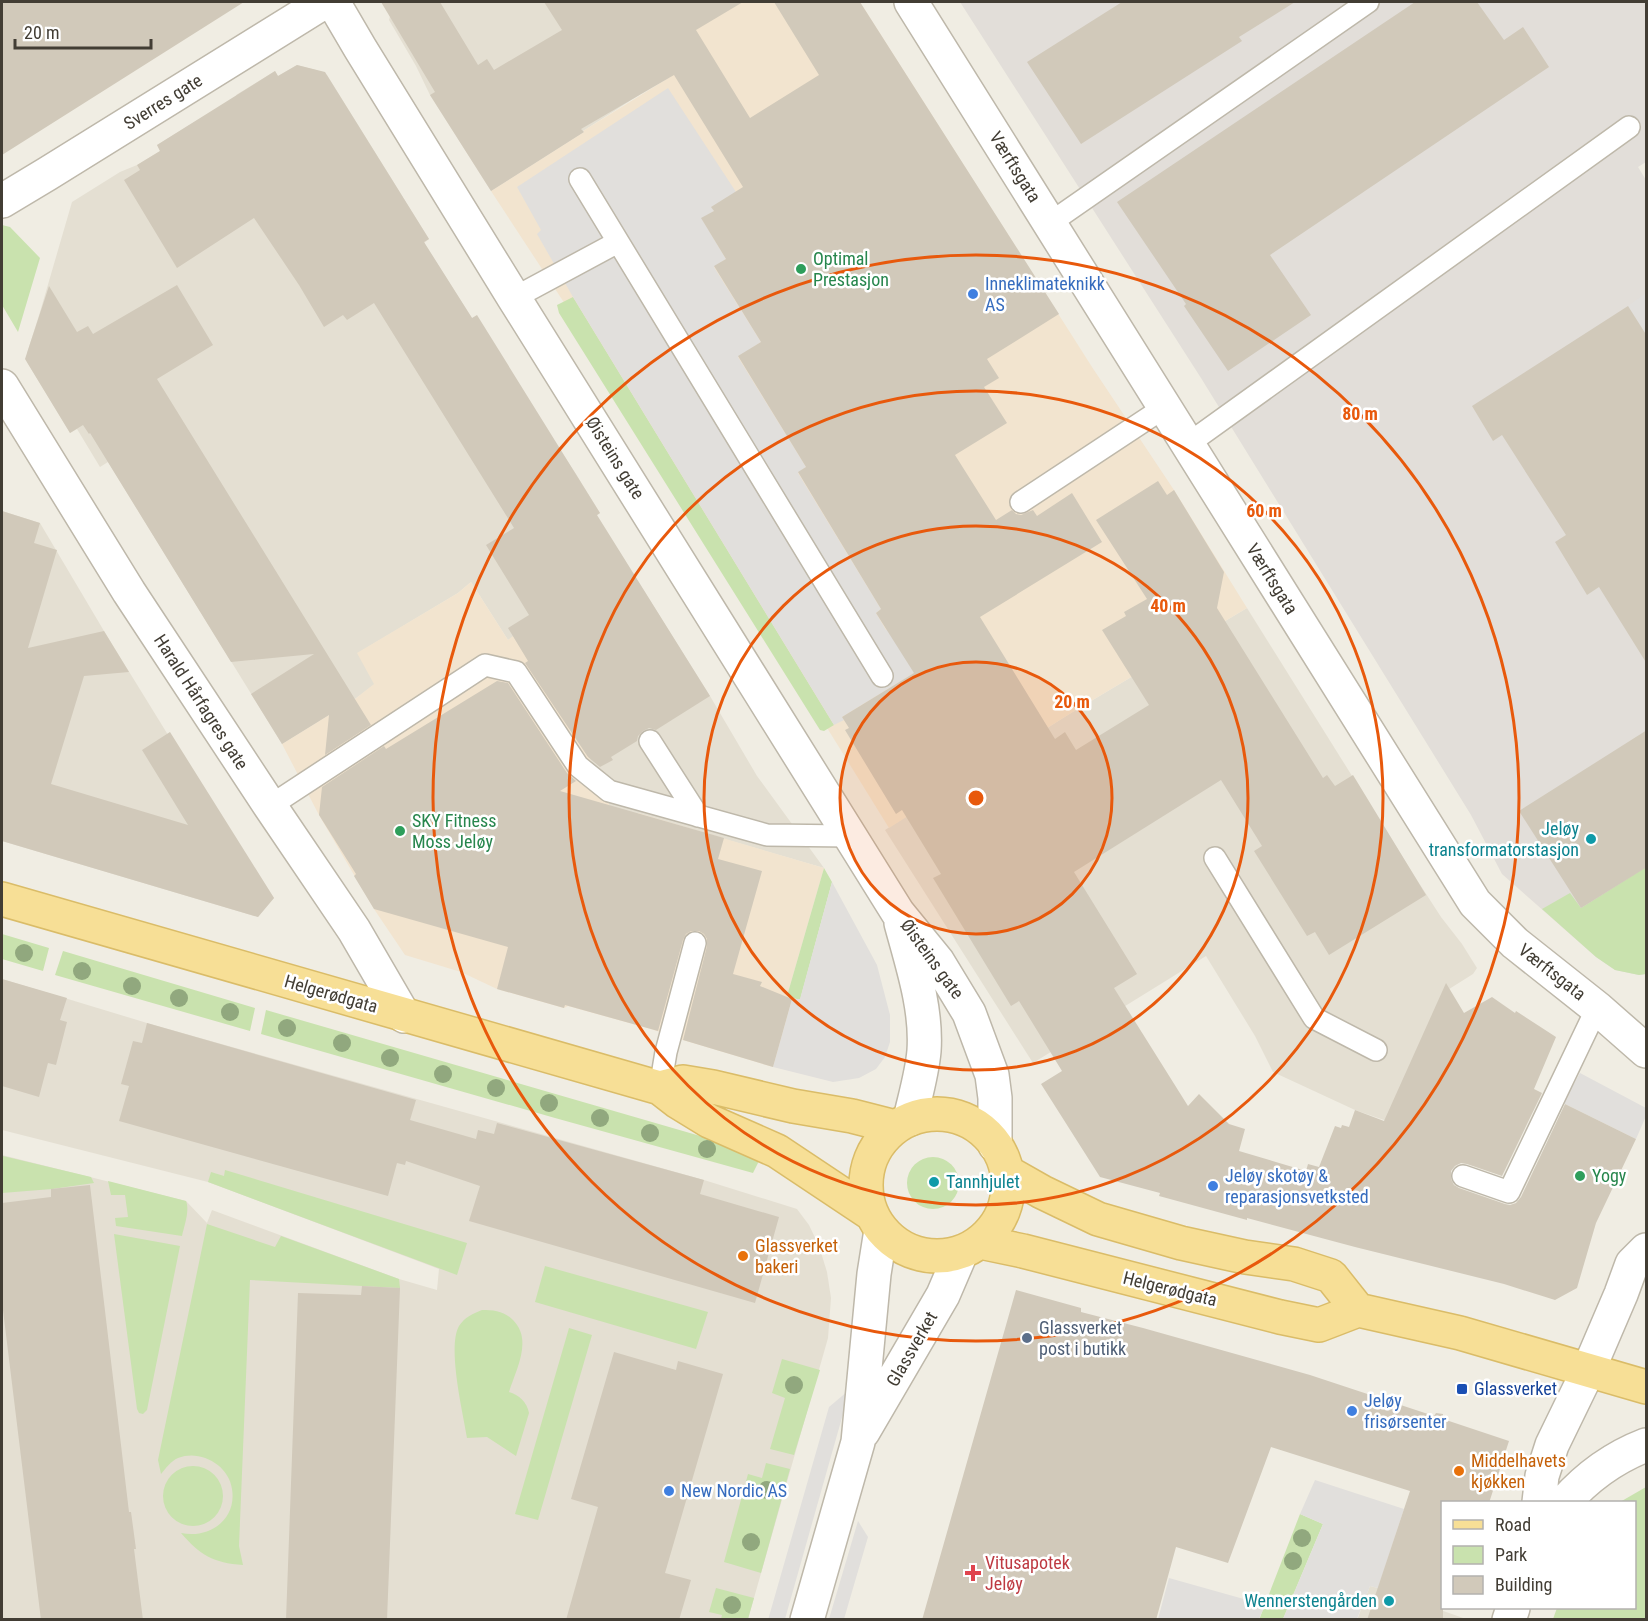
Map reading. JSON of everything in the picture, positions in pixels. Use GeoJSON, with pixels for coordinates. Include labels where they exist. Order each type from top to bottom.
{"type":"FeatureCollection","features":[{"type":"Feature","properties":{"kind":"main road","name":"Helgerødgata"},"geometry":{"type":"LineString","coordinates":[[2,899],[660,1088],[709,1121],[777,1151],[876,1221]]}},
{"type":"Feature","properties":{"kind":"main road","name":"Helgerødgata"},"geometry":{"type":"LineString","coordinates":[[660,1088],[683,1082],[793,1106],[903,1123]]}},
{"type":"Feature","properties":{"kind":"main road"},"geometry":{"type":"LineString","coordinates":[[1001,1158],[1008,1190],[1004,1208],[995,1226],[970,1247],[939,1257],[919,1254],[902,1248],[876,1221],[866,1191],[871,1158],[881,1140],[903,1123],[929,1114],[950,1115],[971,1122],[1001,1158],[1098,1219],[1181,1243],[1245,1257],[1294,1264],[1331,1276],[1358,1310],[1460,1333],[1647,1387]]}},
{"type":"Feature","properties":{"kind":"main road","name":"Helgerødgata"},"geometry":{"type":"LineString","coordinates":[[970,1247],[1023,1251],[1280,1317],[1318,1324],[1358,1310]]}},
{"type":"Feature","properties":{"kind":"street","name":"Sverres gate"},"geometry":{"type":"LineString","coordinates":[[2,201],[324,2]]}},
{"type":"Feature","properties":{"kind":"street","name":"Øisteins gate"},"geometry":{"type":"LineString","coordinates":[[333,2],[514,298],[849,836],[898,913],[938,962],[969,1013],[992,1075],[1001,1158]]}},
{"type":"Feature","properties":{"kind":"street","name":"Værftsgata"},"geometry":{"type":"LineString","coordinates":[[911,2],[1475,903],[1515,943],[1647,1051]]}},
{"type":"Feature","properties":{"kind":"street","name":"Harald Hårfagres gate"},"geometry":{"type":"LineString","coordinates":[[2,386],[129,592],[354,930],[404,1016]]}},
{"type":"Feature","properties":{"kind":"street","name":"Øisteins gate"},"geometry":{"type":"LineString","coordinates":[[898,913],[916,981],[924,1025],[924,1051],[903,1123]]}},
{"type":"Feature","properties":{"kind":"street","name":"Glassverket"},"geometry":{"type":"LineString","coordinates":[[807,1620],[858,1442],[874,1274],[876,1221]]}},
{"type":"Feature","properties":{"kind":"street","name":"Glassverket"},"geometry":{"type":"LineString","coordinates":[[858,1442],[970,1247]]}},
{"type":"Feature","properties":{"kind":"street"},"geometry":{"type":"LineString","coordinates":[[1539,1501],[1542,1476],[1552,1445],[1588,1371],[1622,1294],[1632,1264],[1647,1250]]}},
{"type":"Feature","properties":{"kind":"street"},"geometry":{"type":"LineString","coordinates":[[1567,1501],[1599,1470],[1647,1445]]}},
{"type":"Feature","properties":{"kind":"lane"},"geometry":{"type":"LineString","coordinates":[[1050,224],[1368,2]]}},
{"type":"Feature","properties":{"kind":"lane"},"geometry":{"type":"LineString","coordinates":[[1188,444],[1629,127]]}},
{"type":"Feature","properties":{"kind":"lane"},"geometry":{"type":"LineString","coordinates":[[580,179],[882,676]]}},
{"type":"Feature","properties":{"kind":"lane"},"geometry":{"type":"LineString","coordinates":[[514,298],[618,242]]}},
{"type":"Feature","properties":{"kind":"lane"},"geometry":{"type":"LineString","coordinates":[[1021,502],[1165,407]]}},
{"type":"Feature","properties":{"kind":"lane"},"geometry":{"type":"LineString","coordinates":[[270,806],[485,665],[516,672],[578,766],[609,791],[767,835],[849,836]]}},
{"type":"Feature","properties":{"kind":"lane"},"geometry":{"type":"LineString","coordinates":[[650,741],[698,816]]}},
{"type":"Feature","properties":{"kind":"lane"},"geometry":{"type":"LineString","coordinates":[[1215,858],[1314,1017],[1376,1050]]}},
{"type":"Feature","properties":{"kind":"lane"},"geometry":{"type":"LineString","coordinates":[[660,1088],[666,1052],[695,943]]}},
{"type":"Feature","properties":{"kind":"lane"},"geometry":{"type":"LineString","coordinates":[[1463,1176],[1509,1192],[1597,1008]]}},
{"type":"Feature","properties":{"kind":"shaded area"},"geometry":{"type":"Polygon","coordinates":[[[394,2],[671,2],[638,22],[639,95],[491,191],[430,95],[389,20],[394,2]]]}},
{"type":"Feature","properties":{"kind":"shaded area"},"geometry":{"type":"Polygon","coordinates":[[[671,2],[860,2],[1092,367],[1174,490],[1247,608],[1071,713],[889,828],[563,301],[491,191],[670,77],[638,22],[671,2]]]}},
{"type":"Feature","properties":{"kind":"shaded area"},"geometry":{"type":"Polygon","coordinates":[[[960,2],[1646,2],[1646,162],[1638,167],[1646,180],[1646,974],[1639,975],[1615,970],[1596,957],[1502,874],[1471,815],[1201,378],[960,2]]]}},
{"type":"Feature","properties":{"kind":"shaded area"},"geometry":{"type":"Polygon","coordinates":[[[297,65],[316,70],[322,78],[327,75],[429,239],[424,243],[576,474],[600,513],[596,516],[710,696],[757,776],[824,868],[638,814],[611,810],[596,769],[513,637],[508,640],[471,582],[458,593],[358,653],[375,684],[282,744],[108,462],[100,467],[77,429],[70,433],[27,362],[27,353],[72,202],[120,172],[160,151],[157,145],[196,121],[239,100],[236,95],[275,71],[278,76],[297,65]]]}},
{"type":"Feature","properties":{"kind":"shaded area"},"geometry":{"type":"Polygon","coordinates":[[[668,88],[736,192],[712,207],[714,211],[702,219],[726,259],[714,267],[761,342],[738,357],[806,467],[798,473],[881,609],[876,613],[886,630],[892,627],[919,670],[842,717],[844,720],[834,725],[573,297],[537,234],[541,230],[517,187],[668,88]]]}},
{"type":"Feature","properties":{"kind":"shaded area"},"geometry":{"type":"Polygon","coordinates":[[[1646,293],[1646,336],[1628,306],[1646,293]]]}},
{"type":"Feature","properties":{"kind":"shaded area"},"geometry":{"type":"Polygon","coordinates":[[[2,511],[40,523],[173,743],[274,898],[258,917],[2,841],[2,511]]]}},
{"type":"Feature","properties":{"kind":"shaded area"},"geometry":{"type":"Polygon","coordinates":[[[471,582],[508,640],[513,636],[596,769],[611,810],[638,815],[638,813],[824,868],[787,996],[792,999],[773,1067],[651,1029],[497,989],[461,972],[405,955],[374,909],[319,815],[282,744],[355,699],[374,684],[357,653],[458,593],[471,582]]]}},
{"type":"Feature","properties":{"kind":"shaded area"},"geometry":{"type":"Polygon","coordinates":[[[1247,608],[1419,883],[1477,968],[1473,974],[1446,991],[1387,1121],[1355,1110],[1273,1072],[1255,1036],[1206,956],[1033,1063],[885,830],[1071,713],[1247,608]]]}},
{"type":"Feature","properties":{"kind":"shaded area"},"geometry":{"type":"Polygon","coordinates":[[[832,882],[877,965],[890,1015],[890,1042],[885,1057],[876,1069],[859,1078],[833,1082],[773,1067],[792,999],[800,999],[832,882]]]}},
{"type":"Feature","properties":{"kind":"shaded area"},"geometry":{"type":"Polygon","coordinates":[[[2,979],[147,1023],[704,1180],[797,1209],[809,1225],[819,1246],[827,1272],[831,1298],[828,1338],[748,1619],[2,1619],[2,1155],[186,1201],[207,1223],[212,1210],[399,1279],[437,1290],[439,1269],[208,1182],[2,1130],[2,979]]]}},
{"type":"Feature","properties":{"kind":"shaded area"},"geometry":{"type":"Polygon","coordinates":[[[1580,1073],[1646,1108],[1646,1116],[1636,1139],[1563,1103],[1580,1073]]]}},
{"type":"Feature","properties":{"kind":"shaded area"},"geometry":{"type":"Polygon","coordinates":[[[848,1391],[785,1619],[768,1620],[829,1407],[848,1391]]]}},
{"type":"Feature","properties":{"kind":"shaded area"},"geometry":{"type":"Polygon","coordinates":[[[1315,1480],[1404,1509],[1378,1588],[1370,1586],[1357,1619],[1283,1619],[1323,1524],[1300,1514],[1315,1480]]]}},
{"type":"Feature","properties":{"kind":"shaded area"},"geometry":{"type":"Polygon","coordinates":[[[858,1521],[868,1537],[844,1619],[829,1619],[858,1521]]]}},
{"type":"Feature","properties":{"kind":"shaded area"},"geometry":{"type":"Polygon","coordinates":[[[1169,1578],[1265,1605],[1259,1619],[1158,1619],[1169,1578]]]}},
{"type":"Feature","properties":{"kind":"shaded area","name":"Wennerstengården"},"geometry":{"type":"Polygon","coordinates":[[[1370,1586],[1378,1588],[1466,1619],[1357,1620],[1370,1586]]]}},
{"type":"Feature","properties":{"kind":"green space"},"geometry":{"type":"Polygon","coordinates":[[[2,225],[10,227],[40,258],[18,332],[2,305],[2,225]]]}},
{"type":"Feature","properties":{"kind":"green space"},"geometry":{"type":"Polygon","coordinates":[[[573,297],[834,725],[824,731],[820,730],[559,313],[557,305],[573,297]]]}},
{"type":"Feature","properties":{"kind":"green space"},"geometry":{"type":"Polygon","coordinates":[[[1646,867],[1646,974],[1639,975],[1615,970],[1596,957],[1542,909],[1570,893],[1581,908],[1646,867]]]}},
{"type":"Feature","properties":{"kind":"green space"},"geometry":{"type":"Polygon","coordinates":[[[824,868],[832,882],[800,1000],[787,996],[824,868]]]}},
{"type":"Feature","properties":{"kind":"green space"},"geometry":{"type":"Polygon","coordinates":[[[2,934],[49,948],[43,971],[2,959],[2,934]]]}},
{"type":"Feature","properties":{"kind":"green space"},"geometry":{"type":"Polygon","coordinates":[[[63,951],[255,1008],[250,1031],[55,975],[63,951]]]}},
{"type":"Feature","properties":{"kind":"green space"},"geometry":{"type":"Polygon","coordinates":[[[266,1010],[762,1155],[753,1173],[261,1034],[266,1010]]]}},
{"type":"Feature","properties":{"kind":"green space"},"geometry":{"type":"Polygon","coordinates":[[[3,1156],[91,1177],[94,1183],[2,1193],[3,1156]]]}},
{"type":"Feature","properties":{"kind":"green space"},"geometry":{"type":"Polygon","coordinates":[[[928,1157],[938,1157],[952,1164],[959,1183],[952,1202],[938,1209],[928,1209],[918,1205],[911,1198],[907,1188],[907,1178],[911,1168],[918,1161],[928,1157]]]}},
{"type":"Feature","properties":{"kind":"green space"},"geometry":{"type":"Polygon","coordinates":[[[225,1170],[467,1243],[457,1275],[208,1182],[211,1172],[224,1176],[225,1170]]]}},
{"type":"Feature","properties":{"kind":"green space"},"geometry":{"type":"Polygon","coordinates":[[[108,1181],[186,1201],[187,1214],[182,1236],[116,1226],[115,1218],[128,1217],[125,1195],[111,1195],[108,1181]]]}},
{"type":"Feature","properties":{"kind":"green space"},"geometry":{"type":"Polygon","coordinates":[[[207,1224],[275,1247],[281,1236],[399,1279],[400,1288],[250,1280],[239,1546],[243,1565],[215,1560],[194,1547],[181,1533],[201,1533],[211,1530],[225,1518],[230,1510],[232,1489],[225,1473],[212,1461],[187,1456],[173,1461],[161,1474],[158,1460],[207,1224]]]}},
{"type":"Feature","properties":{"kind":"green space"},"geometry":{"type":"Polygon","coordinates":[[[114,1234],[180,1246],[147,1410],[143,1414],[137,1409],[114,1234]]]}},
{"type":"Feature","properties":{"kind":"green space"},"geometry":{"type":"Polygon","coordinates":[[[545,1266],[708,1312],[696,1349],[535,1302],[545,1266]]]}},
{"type":"Feature","properties":{"kind":"green space"},"geometry":{"type":"Polygon","coordinates":[[[482,1310],[499,1312],[510,1317],[522,1336],[519,1364],[509,1392],[522,1400],[529,1413],[516,1456],[487,1437],[467,1438],[455,1364],[456,1336],[464,1320],[482,1310]]]}},
{"type":"Feature","properties":{"kind":"green space"},"geometry":{"type":"Polygon","coordinates":[[[569,1328],[592,1335],[538,1520],[515,1514],[569,1328]]]}},
{"type":"Feature","properties":{"kind":"green space"},"geometry":{"type":"Polygon","coordinates":[[[782,1359],[820,1370],[794,1455],[770,1449],[785,1398],[772,1393],[782,1359]]]}},
{"type":"Feature","properties":{"kind":"green space"},"geometry":{"type":"Polygon","coordinates":[[[766,1463],[790,1469],[761,1573],[724,1562],[748,1474],[762,1478],[766,1463]]]}},
{"type":"Feature","properties":{"kind":"green space"},"geometry":{"type":"Polygon","coordinates":[[[193,1466],[210,1471],[218,1479],[223,1496],[218,1513],[210,1521],[193,1526],[176,1521],[168,1513],[163,1496],[168,1479],[176,1471],[193,1466]]]}},
{"type":"Feature","properties":{"kind":"green space"},"geometry":{"type":"Polygon","coordinates":[[[1646,1487],[1646,1619],[1553,1619],[1557,1609],[1636,1609],[1636,1501],[1622,1501],[1646,1487]]]}},
{"type":"Feature","properties":{"kind":"green space"},"geometry":{"type":"Polygon","coordinates":[[[1300,1514],[1323,1524],[1283,1619],[1259,1620],[1300,1514]]]}},
{"type":"Feature","properties":{"kind":"green space"},"geometry":{"type":"Polygon","coordinates":[[[716,1588],[754,1598],[748,1619],[721,1619],[722,1615],[709,1612],[716,1588]]]}},
{"type":"Feature","properties":{"kind":"building"},"geometry":{"type":"Polygon","coordinates":[[[2,2],[244,2],[2,155],[2,2]]]}},
{"type":"Feature","properties":{"kind":"building"},"geometry":{"type":"Polygon","coordinates":[[[381,2],[440,2],[478,65],[487,59],[494,70],[562,30],[544,2],[743,2],[696,30],[750,118],[819,75],[774,2],[860,2],[1059,314],[987,359],[999,378],[984,387],[1007,423],[955,455],[996,520],[1012,510],[1021,515],[1033,510],[1037,516],[1072,493],[1102,542],[980,617],[1055,739],[1065,732],[1076,750],[1149,705],[1102,630],[1126,616],[1124,612],[1147,599],[1096,520],[1158,481],[1167,495],[1174,490],[1224,572],[1217,608],[1323,778],[1327,775],[1335,786],[1353,775],[1426,895],[1329,955],[1315,932],[1307,936],[1254,851],[1262,846],[1221,780],[1074,872],[1137,974],[1114,988],[1188,1106],[1199,1094],[1229,1124],[1245,1129],[1239,1151],[1306,1171],[1308,1164],[1319,1167],[1335,1126],[1349,1127],[1355,1110],[1384,1121],[1446,983],[1464,1013],[1492,997],[1515,1013],[1516,1011],[1556,1037],[1534,1089],[1542,1093],[1502,1176],[1461,1163],[1451,1171],[1451,1179],[1459,1188],[1505,1204],[1516,1203],[1521,1197],[1565,1104],[1636,1139],[1596,1223],[1577,1288],[1555,1300],[1504,1284],[1247,1218],[1247,1220],[1100,1177],[1041,1084],[1062,1071],[1019,1001],[1011,1006],[933,878],[941,874],[902,810],[896,814],[845,730],[849,728],[842,717],[914,673],[876,613],[881,609],[798,472],[806,467],[738,356],[761,342],[714,266],[726,259],[701,218],[714,211],[711,207],[743,187],[674,75],[581,129],[584,132],[491,191],[430,95],[435,92],[381,2]]]}},
{"type":"Feature","properties":{"kind":"building"},"geometry":{"type":"Polygon","coordinates":[[[1122,2],[1295,2],[1239,37],[1242,41],[1081,144],[1027,62],[1122,2]]]}},
{"type":"Feature","properties":{"kind":"building"},"geometry":{"type":"Polygon","coordinates":[[[1415,2],[1477,2],[1504,40],[1523,27],[1549,67],[1270,255],[1311,315],[1228,371],[1117,202],[1415,2]]]}},
{"type":"Feature","properties":{"kind":"building"},"geometry":{"type":"Polygon","coordinates":[[[297,65],[325,72],[429,239],[424,242],[472,318],[477,315],[600,513],[597,515],[710,696],[656,730],[649,728],[643,731],[637,741],[611,757],[613,760],[600,767],[588,757],[525,663],[528,661],[508,628],[529,615],[486,545],[514,528],[374,303],[347,320],[343,315],[324,327],[254,218],[177,268],[124,180],[140,170],[137,165],[160,151],[157,145],[275,71],[278,76],[297,65]]]}},
{"type":"Feature","properties":{"kind":"building"},"geometry":{"type":"Polygon","coordinates":[[[177,285],[213,345],[157,379],[371,725],[325,755],[329,715],[282,744],[251,694],[314,654],[231,662],[90,433],[83,425],[70,433],[25,359],[49,286],[77,332],[88,326],[93,334],[177,285]]]}},
{"type":"Feature","properties":{"kind":"building"},"geometry":{"type":"Polygon","coordinates":[[[1628,306],[1647,336],[1647,664],[1599,587],[1587,595],[1555,542],[1566,535],[1502,435],[1493,441],[1472,406],[1628,306]]]}},
{"type":"Feature","properties":{"kind":"building"},"geometry":{"type":"Polygon","coordinates":[[[2,511],[40,523],[34,543],[57,550],[28,648],[104,631],[129,672],[84,676],[51,784],[188,825],[142,750],[170,732],[274,898],[258,917],[2,841],[2,511]]]}},
{"type":"Feature","properties":{"kind":"building"},"geometry":{"type":"Polygon","coordinates":[[[497,681],[508,683],[567,773],[576,781],[560,791],[724,838],[718,859],[762,871],[733,974],[762,982],[760,986],[792,999],[773,1067],[683,1040],[707,946],[707,939],[699,931],[691,931],[683,940],[658,1031],[497,989],[508,947],[374,909],[354,876],[356,874],[319,815],[322,787],[384,746],[386,749],[497,681]]]}},
{"type":"Feature","properties":{"kind":"building","name":"Jeløy transformatorstasjon"},"geometry":{"type":"Polygon","coordinates":[[[1647,730],[1647,867],[1581,908],[1519,811],[1647,730]]]}},
{"type":"Feature","properties":{"kind":"building"},"geometry":{"type":"Polygon","coordinates":[[[2,979],[67,998],[60,1020],[67,1022],[56,1065],[48,1063],[39,1097],[2,1086],[2,979]]]}},
{"type":"Feature","properties":{"kind":"building"},"geometry":{"type":"Polygon","coordinates":[[[147,1023],[416,1100],[410,1120],[476,1139],[478,1130],[494,1134],[497,1123],[704,1180],[700,1194],[779,1217],[755,1303],[469,1221],[480,1186],[406,1161],[405,1165],[397,1163],[388,1196],[119,1121],[129,1086],[121,1084],[133,1041],[142,1043],[147,1023]]]}},
{"type":"Feature","properties":{"kind":"building"},"geometry":{"type":"Polygon","coordinates":[[[90,1185],[143,1620],[41,1620],[2,1302],[2,1203],[51,1197],[51,1189],[90,1185]]]}},
{"type":"Feature","properties":{"kind":"building"},"geometry":{"type":"Polygon","coordinates":[[[362,1286],[400,1288],[387,1620],[286,1620],[298,1293],[361,1295],[362,1286]]]}},
{"type":"Feature","properties":{"kind":"building"},"geometry":{"type":"Polygon","coordinates":[[[1016,1290],[1081,1308],[1081,1312],[1310,1375],[1434,1416],[1436,1413],[1443,1414],[1443,1419],[1509,1441],[1490,1501],[1441,1501],[1441,1609],[1443,1609],[1443,1620],[1367,1620],[1410,1491],[1271,1447],[1228,1563],[1176,1547],[1156,1620],[922,1620],[1016,1290]]]}},
{"type":"Feature","properties":{"kind":"building"},"geometry":{"type":"Polygon","coordinates":[[[614,1352],[676,1370],[678,1361],[723,1374],[665,1573],[691,1580],[679,1620],[566,1620],[598,1507],[571,1499],[614,1352]]]}},
{"type":"Feature","properties":{"kind":"place","name":"Optimal Prestasjon"},"geometry":{"type":"Point","coordinates":[801,269]}},
{"type":"Feature","properties":{"kind":"place","name":"Inneklimateknikk AS"},"geometry":{"type":"Point","coordinates":[973,294]}},
{"type":"Feature","properties":{"kind":"place","name":"SKY Fitness Moss Jeløy"},"geometry":{"type":"Point","coordinates":[400,831]}},
{"type":"Feature","properties":{"kind":"place","name":"Jeløy transformatorstasjon"},"geometry":{"type":"Point","coordinates":[1591,839]}},
{"type":"Feature","properties":{"kind":"place","name":"Yogy"},"geometry":{"type":"Point","coordinates":[1580,1176]}},
{"type":"Feature","properties":{"kind":"place","name":"Tannhjulet"},"geometry":{"type":"Point","coordinates":[934,1182]}},
{"type":"Feature","properties":{"kind":"place","name":"Jeløy skotøy & reparasjonsvetksted"},"geometry":{"type":"Point","coordinates":[1213,1186]}},
{"type":"Feature","properties":{"kind":"place","name":"Glassverket bakeri"},"geometry":{"type":"Point","coordinates":[743,1256]}},
{"type":"Feature","properties":{"kind":"place","name":"Glassverket post i butikk"},"geometry":{"type":"Point","coordinates":[1027,1338]}},
{"type":"Feature","properties":{"kind":"place","name":"Glassverket"},"geometry":{"type":"Point","coordinates":[1462,1389]}},
{"type":"Feature","properties":{"kind":"place","name":"Jeløy frisørsenter"},"geometry":{"type":"Point","coordinates":[1352,1411]}},
{"type":"Feature","properties":{"kind":"place","name":"Middelhavets kjøkken"},"geometry":{"type":"Point","coordinates":[1459,1471]}},
{"type":"Feature","properties":{"kind":"place","name":"New Nordic AS"},"geometry":{"type":"Point","coordinates":[669,1491]}},
{"type":"Feature","properties":{"kind":"place","name":"Vitusapotek Jeløy"},"geometry":{"type":"Point","coordinates":[973,1573]}},
{"type":"Feature","properties":{"kind":"place","name":"Wennerstengården"},"geometry":{"type":"Point","coordinates":[1389,1601]}}]}
